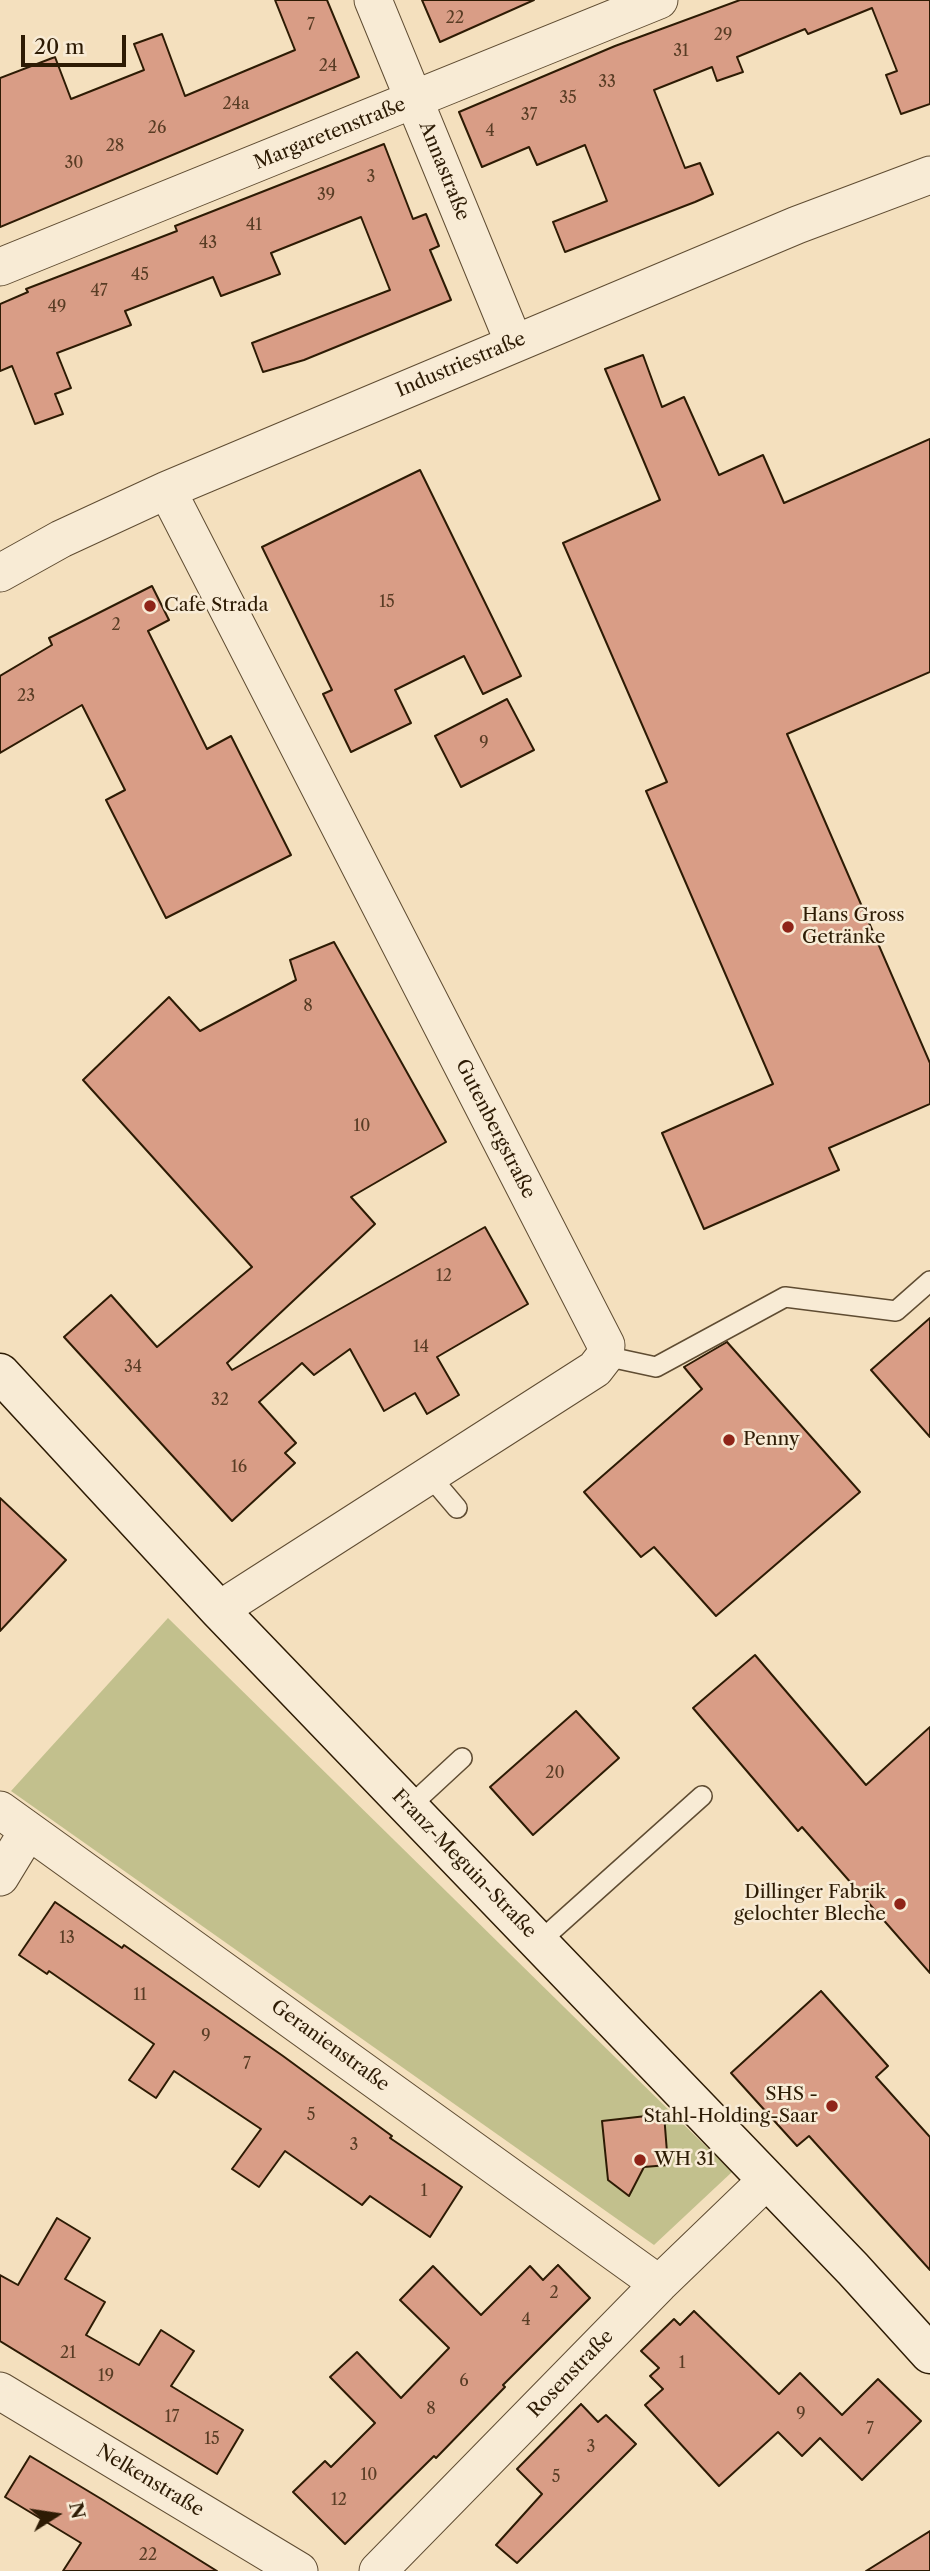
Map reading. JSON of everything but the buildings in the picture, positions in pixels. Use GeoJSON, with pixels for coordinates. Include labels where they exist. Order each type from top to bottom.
{"type":"FeatureCollection","features":[{"type":"Feature","properties":{"kind":"street","name":"Annastraße"},"geometry":{"type":"LineString","coordinates":[[373,0],[514,343]]}},
{"type":"Feature","properties":{"kind":"street","name":"Margaretenstraße"},"geometry":{"type":"LineString","coordinates":[[0,267],[659,0]]}},
{"type":"Feature","properties":{"kind":"street","name":"Industriestraße"},"geometry":{"type":"LineString","coordinates":[[0,573],[61,539],[167,490],[797,225],[930,175]]}},
{"type":"Feature","properties":{"kind":"street","name":"Gutenbergstraße"},"geometry":{"type":"LineString","coordinates":[[167,490],[606,1345],[605,1356]]}},
{"type":"Feature","properties":{"kind":"street"},"geometry":{"type":"LineString","coordinates":[[219,1610],[595,1369],[605,1356]]}},
{"type":"Feature","properties":{"kind":"street","name":"Franz-Meguin-Straße"},"geometry":{"type":"LineString","coordinates":[[0,1373],[219,1610],[767,2180],[930,2354]]}},
{"type":"Feature","properties":{"kind":"street"},"geometry":{"type":"LineString","coordinates":[[0,1877],[14,1821]]}},
{"type":"Feature","properties":{"kind":"street","name":"Geranienstraße"},"geometry":{"type":"LineString","coordinates":[[14,1821],[659,2284]]}},
{"type":"Feature","properties":{"kind":"street","name":"Rosenstraße"},"geometry":{"type":"LineString","coordinates":[[378,2571],[659,2284],[767,2180]]}},
{"type":"Feature","properties":{"kind":"street","name":"Nelkenstraße"},"geometry":{"type":"LineString","coordinates":[[0,2391],[299,2571]]}},
{"type":"Feature","properties":{"kind":"lane"},"geometry":{"type":"LineString","coordinates":[[605,1356],[656,1367],[785,1297],[896,1311],[930,1281]]}},
{"type":"Feature","properties":{"kind":"lane"},"geometry":{"type":"LineString","coordinates":[[429,1475],[457,1508]]}},
{"type":"Feature","properties":{"kind":"lane"},"geometry":{"type":"LineString","coordinates":[[409,1807],[462,1758]]}},
{"type":"Feature","properties":{"kind":"lane"},"geometry":{"type":"LineString","coordinates":[[539,1942],[702,1796]]}},
{"type":"Feature","properties":{"kind":"shaded area"},"geometry":{"type":"Polygon","coordinates":[[[168,1618],[732,2172],[654,2245],[11,1791],[168,1618]]]}},
{"type":"Feature","properties":{"kind":"place","name":"Cafe Strada"},"geometry":{"type":"Point","coordinates":[150,606]}},
{"type":"Feature","properties":{"kind":"place","name":"Hans Gross Getränke"},"geometry":{"type":"Point","coordinates":[788,927]}},
{"type":"Feature","properties":{"kind":"place","name":"Penny"},"geometry":{"type":"Point","coordinates":[729,1440]}},
{"type":"Feature","properties":{"kind":"place","name":"Dillinger Fabrik gelochter Bleche"},"geometry":{"type":"Point","coordinates":[900,1904]}},
{"type":"Feature","properties":{"kind":"place","name":"SHS - Stahl-Holding-Saar"},"geometry":{"type":"Point","coordinates":[832,2106]}},
{"type":"Feature","properties":{"kind":"place","name":"WH 31"},"geometry":{"type":"Point","coordinates":[640,2160]}}]}
